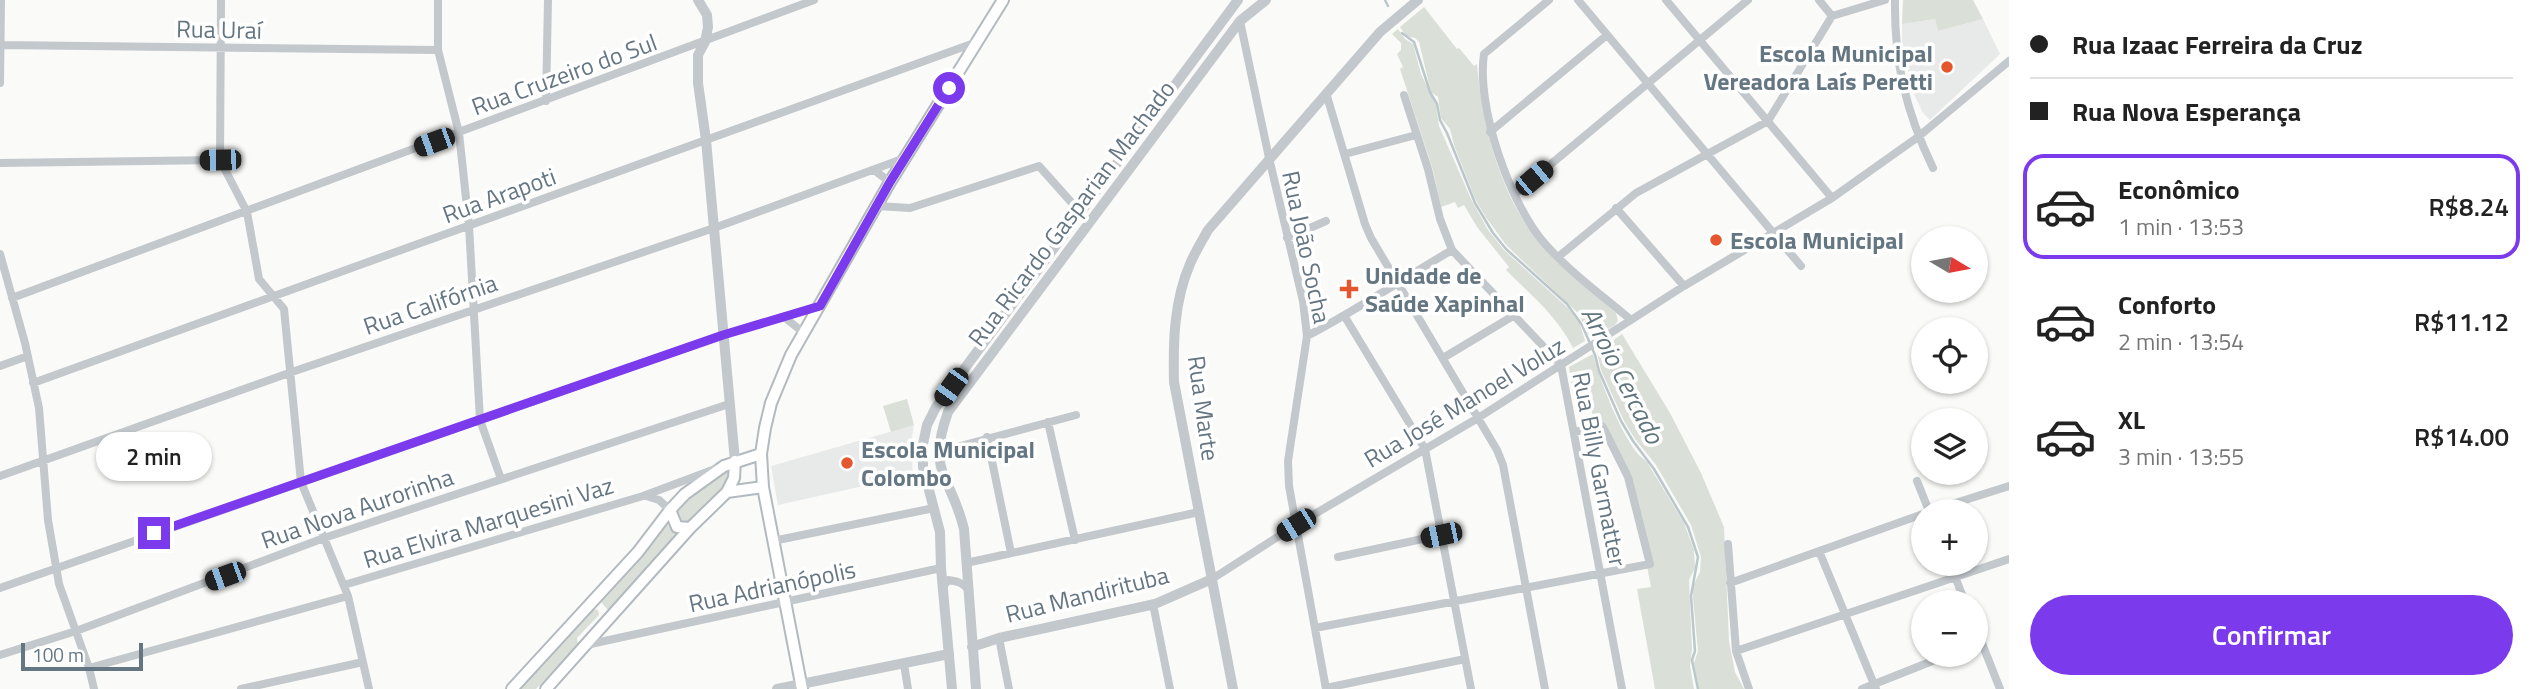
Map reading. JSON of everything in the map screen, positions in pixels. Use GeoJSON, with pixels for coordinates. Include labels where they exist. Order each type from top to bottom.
{"type":"FeatureCollection","features":[{"type":"Feature","properties":{"kind":"main road"},"geometry":{"type":"LineString","coordinates":[[801,686],[763,487],[761,454],[771,403],[791,355],[890,182],[1003,0]]}},
{"type":"Feature","properties":{"kind":"main road"},"geometry":{"type":"LineString","coordinates":[[512,689],[638,552],[670,510],[697,484],[729,464],[761,454]]}},
{"type":"Feature","properties":{"kind":"main road"},"geometry":{"type":"LineString","coordinates":[[546,689],[690,528],[727,492],[734,478],[729,464]]}},
{"type":"Feature","properties":{"kind":"main road"},"geometry":{"type":"LineString","coordinates":[[727,492],[763,487]]}},
{"type":"Feature","properties":{"kind":"main road"},"geometry":{"type":"LineString","coordinates":[[670,510],[677,527],[690,528]]}},
{"type":"Feature","properties":{"kind":"main road"},"geometry":{"type":"LineString","coordinates":[[588,607],[596,606],[602,609],[606,615],[604,624]]}},
{"type":"Feature","properties":{"kind":"street"},"geometry":{"type":"LineString","coordinates":[[0,83],[1,0]]}},
{"type":"Feature","properties":{"kind":"street"},"geometry":{"type":"LineString","coordinates":[[221,0],[220,160],[247,212],[259,279],[284,309],[301,482],[348,596],[369,689]]}},
{"type":"Feature","properties":{"kind":"street"},"geometry":{"type":"LineString","coordinates":[[438,0],[438,50],[459,133],[469,226],[480,420],[501,480]]}},
{"type":"Feature","properties":{"kind":"street"},"geometry":{"type":"LineString","coordinates":[[547,101],[548,0]]}},
{"type":"Feature","properties":{"kind":"street"},"geometry":{"type":"LineString","coordinates":[[698,0],[707,15],[708,27],[705,42],[698,55],[698,64],[729,404],[729,464]]}},
{"type":"Feature","properties":{"kind":"street","name":"Rua Cruzeiro do Sul"},"geometry":{"type":"LineString","coordinates":[[12,298],[814,0]]}},
{"type":"Feature","properties":{"kind":"street","name":"Rua Ricardo Gasparian Machado"},"geometry":{"type":"LineString","coordinates":[[952,689],[940,532],[923,467],[923,444],[927,425],[936,407],[1238,0]]}},
{"type":"Feature","properties":{"kind":"street","name":"Rua Ricardo Gasparian Machado"},"geometry":{"type":"LineString","coordinates":[[976,689],[964,529],[958,506],[947,488],[939,466],[940,435],[948,412],[1240,21],[1266,0]]}},
{"type":"Feature","properties":{"kind":"street","name":"Rua Marte"},"geometry":{"type":"LineString","coordinates":[[1233,689],[1174,382],[1173,334],[1181,288],[1190,263],[1208,230],[1380,32],[1418,0]]}},
{"type":"Feature","properties":{"kind":"street"},"geometry":{"type":"LineString","coordinates":[[1549,0],[1484,54],[1483,80],[1490,132],[1515,194],[1545,245],[1631,320]]}},
{"type":"Feature","properties":{"kind":"street"},"geometry":{"type":"LineString","coordinates":[[1578,0],[1801,266]]}},
{"type":"Feature","properties":{"kind":"street"},"geometry":{"type":"LineString","coordinates":[[1666,0],[1832,198]]}},
{"type":"Feature","properties":{"kind":"street"},"geometry":{"type":"LineString","coordinates":[[1515,194],[1748,0]]}},
{"type":"Feature","properties":{"kind":"street"},"geometry":{"type":"LineString","coordinates":[[1819,0],[1832,16]]}},
{"type":"Feature","properties":{"kind":"street"},"geometry":{"type":"LineString","coordinates":[[1558,257],[1636,193],[1768,121],[1832,16],[1885,0]]}},
{"type":"Feature","properties":{"kind":"street"},"geometry":{"type":"LineString","coordinates":[[1895,0],[1895,36],[1901,82],[1918,137],[1933,168]]}},
{"type":"Feature","properties":{"kind":"street","name":"Rua João Socha"},"geometry":{"type":"LineString","coordinates":[[1240,21],[1303,302],[1307,336],[1288,461],[1296,525],[1326,688]]}},
{"type":"Feature","properties":{"kind":"street"},"geometry":{"type":"LineString","coordinates":[[1490,132],[1607,35]]}},
{"type":"Feature","properties":{"kind":"street","name":"Rua Arapoti"},"geometry":{"type":"LineString","coordinates":[[33,383],[977,42]]}},
{"type":"Feature","properties":{"kind":"street","name":"Rua Uraí"},"geometry":{"type":"LineString","coordinates":[[1,45],[438,50]]}},
{"type":"Feature","properties":{"kind":"street","name":"Rua José Manoel Voluz"},"geometry":{"type":"LineString","coordinates":[[1212,579],[1296,525],[1478,418],[1684,286],[1832,198],[1918,137],[2009,61]]}},
{"type":"Feature","properties":{"kind":"street"},"geometry":{"type":"LineString","coordinates":[[1326,93],[1365,224],[1497,450],[1503,465],[1545,689]]}},
{"type":"Feature","properties":{"kind":"street","name":"Rua Billy Garmatter"},"geometry":{"type":"LineString","coordinates":[[1404,95],[1428,169],[1440,219],[1452,250],[1560,365],[1622,689]]}},
{"type":"Feature","properties":{"kind":"street"},"geometry":{"type":"LineString","coordinates":[[1345,154],[1416,135]]}},
{"type":"Feature","properties":{"kind":"street","name":"Rua Califórnia"},"geometry":{"type":"LineString","coordinates":[[0,476],[289,373],[714,228],[907,157]]}},
{"type":"Feature","properties":{"kind":"street"},"geometry":{"type":"LineString","coordinates":[[0,163],[220,160]]}},
{"type":"Feature","properties":{"kind":"street"},"geometry":{"type":"LineString","coordinates":[[877,206],[910,208],[1039,166],[1080,212]]}},
{"type":"Feature","properties":{"kind":"street"},"geometry":{"type":"LineString","coordinates":[[874,170],[890,182]]}},
{"type":"Feature","properties":{"kind":"street"},"geometry":{"type":"LineString","coordinates":[[1616,208],[1684,286]]}},
{"type":"Feature","properties":{"kind":"street"},"geometry":{"type":"LineString","coordinates":[[1287,237],[1326,221]]}},
{"type":"Feature","properties":{"kind":"street"},"geometry":{"type":"LineString","coordinates":[[1307,336],[1345,317],[1452,250]]}},
{"type":"Feature","properties":{"kind":"street"},"geometry":{"type":"LineString","coordinates":[[0,254],[28,356],[39,408],[59,584],[94,689]]}},
{"type":"Feature","properties":{"kind":"street"},"geometry":{"type":"LineString","coordinates":[[0,588],[723,335],[820,306]]}},
{"type":"Feature","properties":{"kind":"street"},"geometry":{"type":"LineString","coordinates":[[1443,358],[1513,316]]}},
{"type":"Feature","properties":{"kind":"street"},"geometry":{"type":"LineString","coordinates":[[784,317],[804,333]]}},
{"type":"Feature","properties":{"kind":"street"},"geometry":{"type":"LineString","coordinates":[[1345,317],[1425,449],[1471,689]]}},
{"type":"Feature","properties":{"kind":"street"},"geometry":{"type":"LineString","coordinates":[[0,366],[28,356]]}},
{"type":"Feature","properties":{"kind":"street","name":"Rua Nova Aurorinha"},"geometry":{"type":"LineString","coordinates":[[0,655],[76,632],[324,538],[729,404]]}},
{"type":"Feature","properties":{"kind":"street"},"geometry":{"type":"LineString","coordinates":[[938,452],[1076,415]]}},
{"type":"Feature","properties":{"kind":"street"},"geometry":{"type":"LineString","coordinates":[[1048,422],[1075,540]]}},
{"type":"Feature","properties":{"kind":"street"},"geometry":{"type":"LineString","coordinates":[[1315,628],[1650,564],[1628,477],[1605,431],[1602,426],[1574,432]]}},
{"type":"Feature","properties":{"kind":"street"},"geometry":{"type":"LineString","coordinates":[[987,437],[1011,553]]}},
{"type":"Feature","properties":{"kind":"street","name":"Rua Elvira Marquesini Vaz"},"geometry":{"type":"LineString","coordinates":[[344,585],[643,496],[729,464]]}},
{"type":"Feature","properties":{"kind":"street"},"geometry":{"type":"LineString","coordinates":[[1966,499],[2009,485]]}},
{"type":"Feature","properties":{"kind":"street","name":"Rua Elvira Marquesini Vaz"},"geometry":{"type":"LineString","coordinates":[[643,496],[653,497],[670,510]]}},
{"type":"Feature","properties":{"kind":"street"},"geometry":{"type":"LineString","coordinates":[[773,541],[934,508]]}},
{"type":"Feature","properties":{"kind":"street"},"geometry":{"type":"LineString","coordinates":[[966,563],[1199,512]]}},
{"type":"Feature","properties":{"kind":"street"},"geometry":{"type":"LineString","coordinates":[[1730,583],[1911,517]]}},
{"type":"Feature","properties":{"kind":"street"},"geometry":{"type":"LineString","coordinates":[[1338,556],[1441,535]]}},
{"type":"Feature","properties":{"kind":"street"},"geometry":{"type":"LineString","coordinates":[[1728,544],[1736,651],[1749,689]]}},
{"type":"Feature","properties":{"kind":"street"},"geometry":{"type":"LineString","coordinates":[[1819,551],[1875,687]]}},
{"type":"Feature","properties":{"kind":"street"},"geometry":{"type":"LineString","coordinates":[[1736,651],[2009,558]]}},
{"type":"Feature","properties":{"kind":"street","name":"Rua Adrianópolis"},"geometry":{"type":"LineString","coordinates":[[586,645],[941,568]]}},
{"type":"Feature","properties":{"kind":"street"},"geometry":{"type":"LineString","coordinates":[[1955,577],[1960,590]]}},
{"type":"Feature","properties":{"kind":"street","name":"Rua Mandirituba"},"geometry":{"type":"LineString","coordinates":[[972,647],[999,638],[1153,604],[1212,579]]}},
{"type":"Feature","properties":{"kind":"street"},"geometry":{"type":"LineString","coordinates":[[943,587],[948,580],[962,583],[969,590]]}},
{"type":"Feature","properties":{"kind":"street","name":"Rua Elvira Marquesini Vaz"},"geometry":{"type":"LineString","coordinates":[[89,668],[348,596]]}},
{"type":"Feature","properties":{"kind":"street"},"geometry":{"type":"LineString","coordinates":[[1153,604],[1170,689]]}},
{"type":"Feature","properties":{"kind":"street"},"geometry":{"type":"LineString","coordinates":[[604,624],[605,635],[610,640]]}},
{"type":"Feature","properties":{"kind":"street"},"geometry":{"type":"LineString","coordinates":[[999,638],[1009,689]]}},
{"type":"Feature","properties":{"kind":"street"},"geometry":{"type":"LineString","coordinates":[[777,689],[949,653]]}},
{"type":"Feature","properties":{"kind":"street"},"geometry":{"type":"LineString","coordinates":[[1326,688],[1465,659]]}},
{"type":"Feature","properties":{"kind":"street"},"geometry":{"type":"LineString","coordinates":[[241,689],[363,662]]}},
{"type":"Feature","properties":{"kind":"street"},"geometry":{"type":"LineString","coordinates":[[1988,663],[2000,689]]}},
{"type":"Feature","properties":{"kind":"street"},"geometry":{"type":"LineString","coordinates":[[904,664],[908,689]]}},
{"type":"Feature","properties":{"kind":"street"},"geometry":{"type":"LineString","coordinates":[[1862,689],[1875,687],[1920,667]]}},
{"type":"Feature","properties":{"kind":"shaded area"},"geometry":{"type":"Polygon","coordinates":[[[1903,0],[1973,0],[1983,19],[1938,31],[1935,19],[1902,24],[1903,0]]]}},
{"type":"Feature","properties":{"kind":"shaded area"},"geometry":{"type":"Polygon","coordinates":[[[1424,7],[1457,49],[1459,48],[1474,66],[1477,64],[1489,135],[1514,204],[1541,244],[1558,263],[1616,313],[1618,321],[1614,326],[1590,339],[1579,314],[1506,245],[1485,216],[1475,199],[1450,129],[1441,118],[1438,97],[1431,92],[1419,42],[1406,36],[1400,27],[1424,7]]]}},
{"type":"Feature","properties":{"kind":"shaded area","name":"Escola Municipal Vereadora Laís Peretti"},"geometry":{"type":"Polygon","coordinates":[[[1935,19],[1938,31],[1983,19],[2000,54],[1930,120],[1923,113],[1912,90],[1902,41],[1902,24],[1935,19]]]}},
{"type":"Feature","properties":{"kind":"shaded area"},"geometry":{"type":"Polygon","coordinates":[[[1398,29],[1405,39],[1413,44],[1421,74],[1436,105],[1439,126],[1471,199],[1488,230],[1504,250],[1568,308],[1580,324],[1585,341],[1573,348],[1552,316],[1506,270],[1509,267],[1477,227],[1464,205],[1458,208],[1455,202],[1441,207],[1433,170],[1400,69],[1403,67],[1397,54],[1401,50],[1401,43],[1392,34],[1398,29]]]}},
{"type":"Feature","properties":{"kind":"shaded area"},"geometry":{"type":"Polygon","coordinates":[[[1622,334],[1670,413],[1701,473],[1724,527],[1729,641],[1735,672],[1744,689],[1699,689],[1694,663],[1698,651],[1693,586],[1700,572],[1701,557],[1691,525],[1656,465],[1624,421],[1601,370],[1597,352],[1622,334]]]}},
{"type":"Feature","properties":{"kind":"shaded area"},"geometry":{"type":"Polygon","coordinates":[[[1593,354],[1618,421],[1684,523],[1694,550],[1695,568],[1689,580],[1692,649],[1690,666],[1694,689],[1655,689],[1637,589],[1651,587],[1630,478],[1597,425],[1587,390],[1573,393],[1569,367],[1593,354]]]}},
{"type":"Feature","properties":{"kind":"shaded area"},"geometry":{"type":"Polygon","coordinates":[[[907,399],[914,425],[891,432],[883,406],[907,399]]]}},
{"type":"Feature","properties":{"kind":"shaded area","name":"Escola Municipal Colombo"},"geometry":{"type":"Polygon","coordinates":[[[914,425],[911,442],[913,475],[778,505],[771,466],[914,425]]]}},
{"type":"Feature","properties":{"kind":"shaded area"},"geometry":{"type":"Polygon","coordinates":[[[730,470],[733,478],[690,522],[681,523],[676,517],[676,510],[708,483],[730,470]]]}},
{"type":"Feature","properties":{"kind":"shaded area"},"geometry":{"type":"Polygon","coordinates":[[[664,522],[678,534],[609,611],[600,601],[664,522]]]}},
{"type":"Feature","properties":{"kind":"shaded area"},"geometry":{"type":"Polygon","coordinates":[[[593,609],[598,610],[599,615],[577,638],[578,644],[536,689],[519,689],[593,609]]]}},
{"type":"Feature","properties":{"kind":"waterway","name":"Arroio Cercado"},"geometry":{"type":"LineString","coordinates":[[1385,0],[1388,6]]}},
{"type":"Feature","properties":{"kind":"waterway","name":"Arroio Cercado"},"geometry":{"type":"LineString","coordinates":[[1402,33],[1414,42],[1430,92],[1437,104],[1440,120],[1475,203],[1506,249],[1567,304],[1582,325],[1621,421],[1654,469],[1688,527],[1698,557],[1691,596],[1695,651],[1692,660],[1698,689]]}},
{"type":"Feature","properties":{"kind":"place","name":"Escola Municipal Vereadora Laís Peretti"},"geometry":{"type":"Point","coordinates":[1947,67]}},
{"type":"Feature","properties":{"kind":"place","name":"Escola Municipal"},"geometry":{"type":"Point","coordinates":[1716,240]}},
{"type":"Feature","properties":{"kind":"place","name":"Unidade de Saúde Xapinhal"},"geometry":{"type":"Point","coordinates":[1349,289]}},
{"type":"Feature","properties":{"kind":"place","name":"Escola Municipal Colombo"},"geometry":{"type":"Point","coordinates":[847,463]}},
{"type":"Feature","properties":{"kind":"route"},"geometry":{"type":"LineString","coordinates":[[154,533],[723,335],[820,306],[890,182],[949,88]]}}]}
